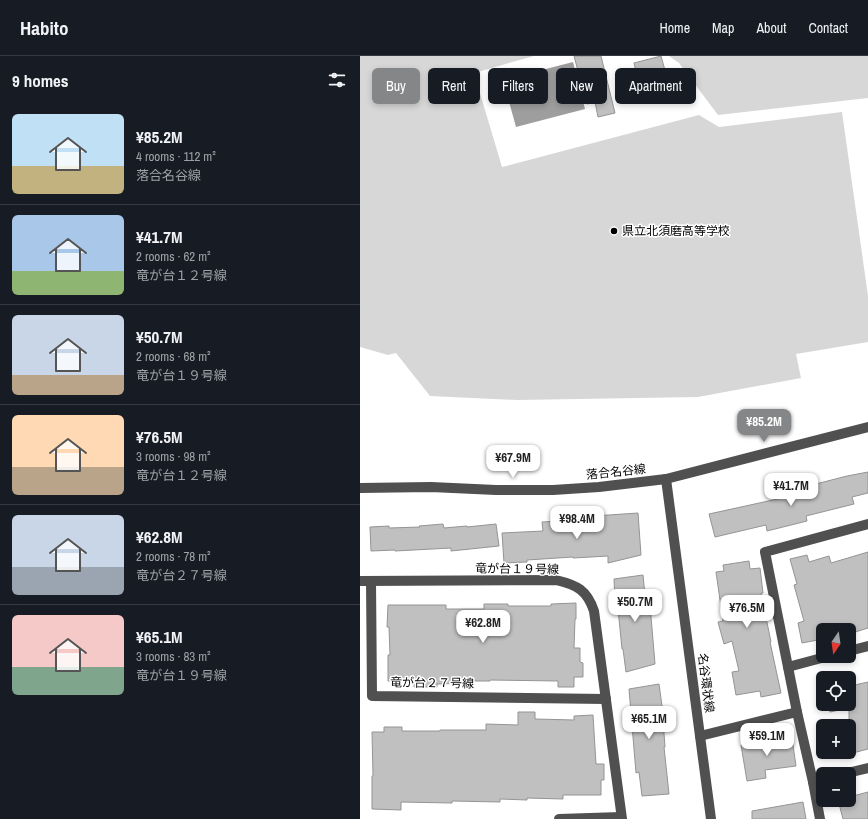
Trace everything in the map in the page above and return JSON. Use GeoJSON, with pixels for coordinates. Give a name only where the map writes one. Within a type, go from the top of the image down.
{"type":"FeatureCollection","features":[{"type":"Feature","properties":{"kind":"street","name":"落合名谷線"},"geometry":{"type":"LineString","coordinates":[[360,488],[431,487],[496,490],[553,490],[599,487],[666,479],[868,427]]}},
{"type":"Feature","properties":{"kind":"street","name":"名谷環状線"},"geometry":{"type":"LineString","coordinates":[[666,479],[711,819]]}},
{"type":"Feature","properties":{"kind":"street"},"geometry":{"type":"LineString","coordinates":[[820,819],[765,552],[868,524]]}},
{"type":"Feature","properties":{"kind":"street","name":"竜が台１９号線"},"geometry":{"type":"LineString","coordinates":[[360,581],[556,580],[570,584],[582,590],[592,604],[594,611],[622,818]]}},
{"type":"Feature","properties":{"kind":"street","name":"竜が台２７号線"},"geometry":{"type":"LineString","coordinates":[[371,581],[372,696],[606,699]]}},
{"type":"Feature","properties":{"kind":"street"},"geometry":{"type":"LineString","coordinates":[[856,649],[868,646]]}},
{"type":"Feature","properties":{"kind":"street"},"geometry":{"type":"LineString","coordinates":[[788,667],[816,659]]}},
{"type":"Feature","properties":{"kind":"street"},"geometry":{"type":"LineString","coordinates":[[700,736],[797,712]]}},
{"type":"Feature","properties":{"kind":"street"},"geometry":{"type":"LineString","coordinates":[[856,771],[868,768]]}},
{"type":"Feature","properties":{"kind":"street"},"geometry":{"type":"LineString","coordinates":[[559,819],[622,818]]}},
{"type":"Feature","properties":{"kind":"shaded area","name":"県立北須磨高等学校"},"geometry":{"type":"Polygon","coordinates":[[[360,56],[534,56],[480,71],[480,68],[428,68],[428,104],[480,104],[480,93],[502,167],[699,115],[719,127],[842,112],[868,296],[868,342],[796,354],[801,378],[698,397],[517,400],[430,396],[396,353],[388,355],[360,347],[360,56]]]}},
{"type":"Feature","properties":{"kind":"shaded area"},"geometry":{"type":"Polygon","coordinates":[[[669,56],[868,56],[868,98],[718,115],[696,86],[696,68],[683,68],[679,63],[669,56]]]}},
{"type":"Feature","properties":{"kind":"shaded area"},"geometry":{"type":"Polygon","coordinates":[[[573,62],[575,68],[556,68],[556,104],[584,104],[585,109],[516,127],[510,104],[548,104],[548,68],[573,62]]]}},
{"type":"Feature","properties":{"kind":"building"},"geometry":{"type":"Polygon","coordinates":[[[574,56],[601,56],[604,68],[577,68],[574,56]]]}},
{"type":"Feature","properties":{"kind":"building"},"geometry":{"type":"Polygon","coordinates":[[[661,56],[664,68],[635,68],[634,63],[661,56]]]}},
{"type":"Feature","properties":{"kind":"building"},"geometry":{"type":"Polygon","coordinates":[[[607,80],[615,113],[598,117],[595,104],[607,104],[607,80]]]}},
{"type":"Feature","properties":{"kind":"building"},"geometry":{"type":"Polygon","coordinates":[[[868,472],[868,493],[852,497],[854,504],[806,516],[807,521],[767,531],[766,525],[715,537],[709,514],[814,491],[812,485],[868,472]]]}},
{"type":"Feature","properties":{"kind":"building"},"geometry":{"type":"Polygon","coordinates":[[[638,513],[641,555],[608,563],[608,556],[527,560],[527,562],[504,563],[502,533],[543,531],[542,522],[594,519],[594,516],[638,513]]]}},
{"type":"Feature","properties":{"kind":"building"},"geometry":{"type":"Polygon","coordinates":[[[443,524],[444,528],[496,524],[499,546],[451,551],[451,548],[371,551],[370,527],[420,527],[419,526],[443,524]]]}},
{"type":"Feature","properties":{"kind":"building"},"geometry":{"type":"Polygon","coordinates":[[[868,552],[868,628],[856,632],[856,623],[816,623],[816,640],[802,643],[798,623],[804,621],[794,585],[797,584],[790,559],[807,555],[809,562],[829,556],[831,563],[868,552]]]}},
{"type":"Feature","properties":{"kind":"building"},"geometry":{"type":"Polygon","coordinates":[[[749,561],[750,569],[760,568],[763,593],[761,593],[781,693],[761,697],[760,691],[736,695],[732,672],[739,671],[732,641],[724,644],[718,622],[723,621],[716,572],[724,571],[723,565],[749,561]]]}},
{"type":"Feature","properties":{"kind":"building"},"geometry":{"type":"Polygon","coordinates":[[[643,575],[646,605],[650,605],[655,664],[626,672],[617,599],[615,600],[614,579],[643,575]]]}},
{"type":"Feature","properties":{"kind":"building"},"geometry":{"type":"Polygon","coordinates":[[[576,603],[574,648],[580,648],[580,662],[583,663],[583,677],[574,677],[574,687],[558,687],[558,681],[490,680],[468,681],[469,683],[437,684],[437,687],[414,687],[414,681],[388,681],[388,655],[390,655],[389,627],[387,627],[388,605],[446,605],[446,609],[484,609],[484,604],[508,604],[508,606],[551,606],[551,604],[576,603]]]}},
{"type":"Feature","properties":{"kind":"building"},"geometry":{"type":"Polygon","coordinates":[[[868,682],[868,749],[856,752],[856,719],[849,719],[849,711],[856,711],[856,685],[868,682]]]}},
{"type":"Feature","properties":{"kind":"building"},"geometry":{"type":"Polygon","coordinates":[[[659,684],[669,794],[642,796],[639,772],[636,773],[629,689],[659,684]]]}},
{"type":"Feature","properties":{"kind":"building"},"geometry":{"type":"Polygon","coordinates":[[[518,712],[535,712],[535,719],[574,720],[574,716],[593,715],[596,764],[604,764],[604,780],[601,780],[601,795],[563,795],[563,799],[500,799],[500,802],[401,802],[401,810],[372,809],[372,732],[384,732],[384,727],[402,727],[402,731],[486,730],[486,724],[518,725],[518,712]]]}},
{"type":"Feature","properties":{"kind":"building"},"geometry":{"type":"Polygon","coordinates":[[[792,738],[796,766],[765,770],[766,778],[747,781],[741,745],[792,738]]]}},
{"type":"Feature","properties":{"kind":"building"},"geometry":{"type":"Polygon","coordinates":[[[868,792],[868,819],[843,819],[840,807],[856,807],[856,795],[868,792]]]}},
{"type":"Feature","properties":{"kind":"building"},"geometry":{"type":"Polygon","coordinates":[[[803,802],[806,819],[752,819],[752,811],[803,802]]]}},
{"type":"Feature","properties":{"kind":"place","name":"県立北須磨高等学校"},"geometry":{"type":"Point","coordinates":[614,231]}}]}
